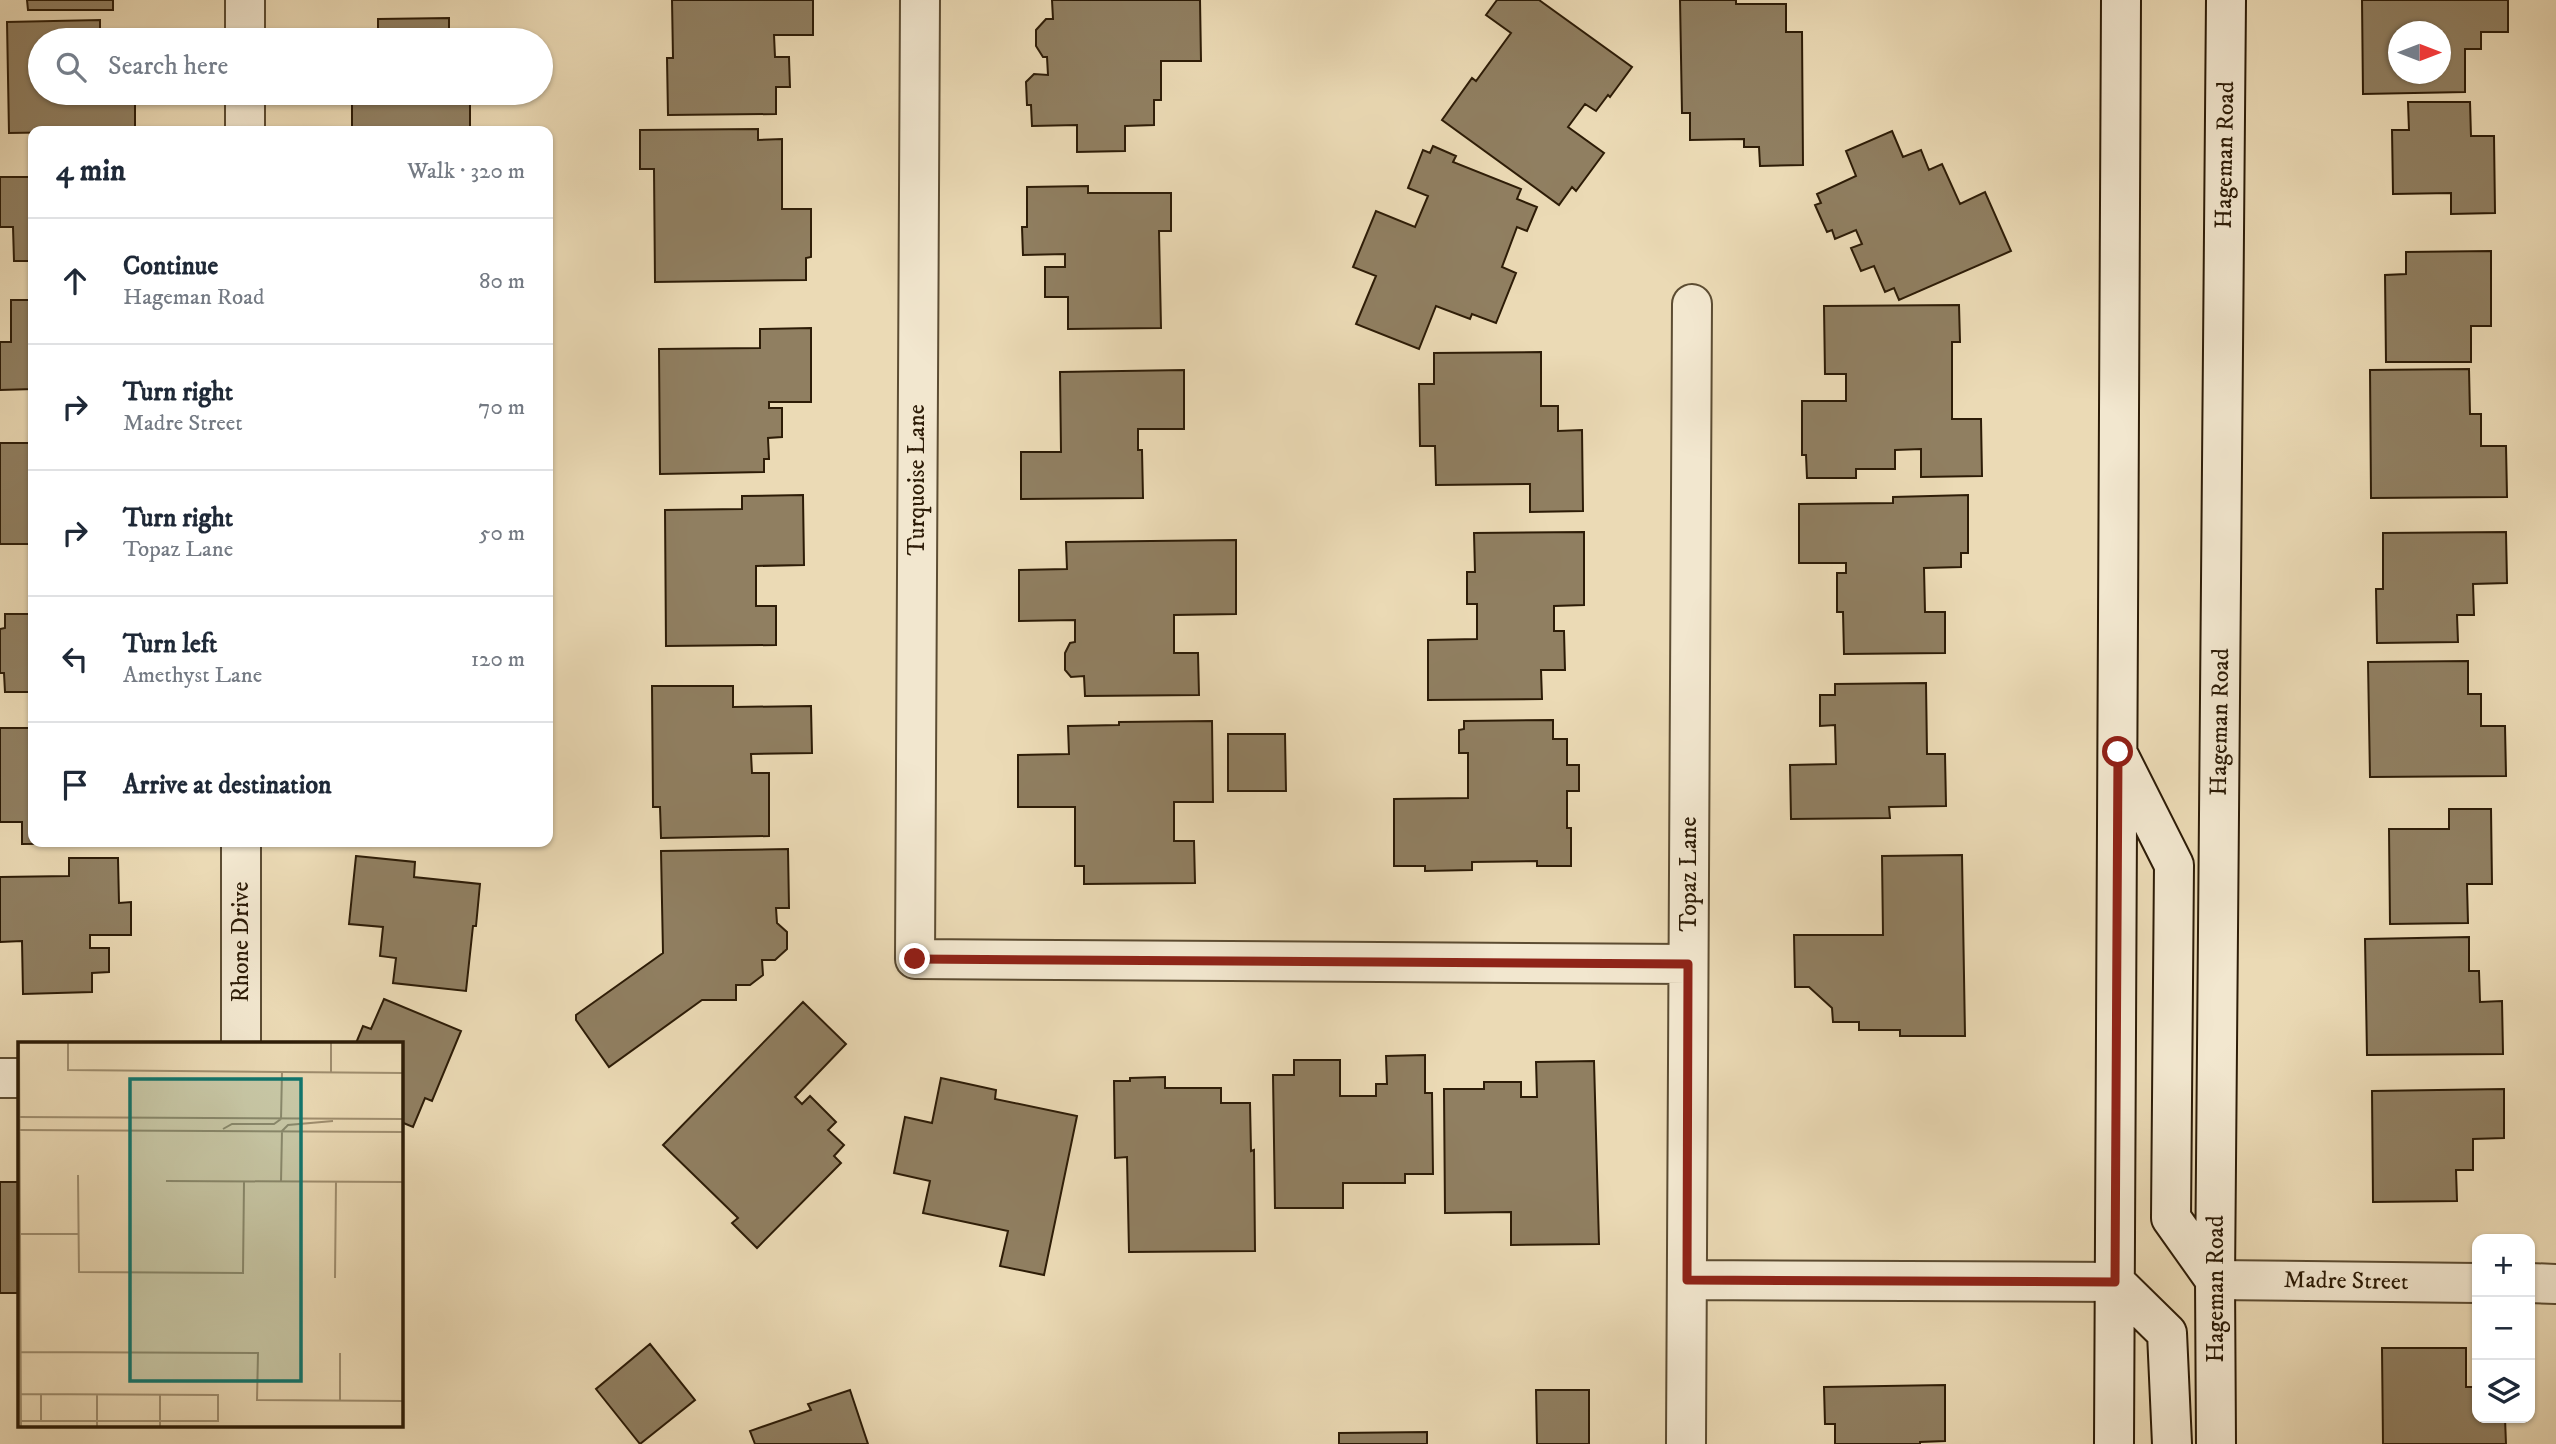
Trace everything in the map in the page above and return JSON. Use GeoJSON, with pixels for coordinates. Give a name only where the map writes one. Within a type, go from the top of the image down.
{"type":"FeatureCollection","features":[{"type":"Feature","properties":{"kind":"street"},"geometry":{"type":"LineString","coordinates":[[245,0],[245,28]]}},
{"type":"Feature","properties":{"kind":"street","name":"Turquoise Lane"},"geometry":{"type":"LineString","coordinates":[[920,0],[915,959],[1688,964]]}},
{"type":"Feature","properties":{"kind":"street"},"geometry":{"type":"LineString","coordinates":[[2114,1444],[2121,0]]}},
{"type":"Feature","properties":{"kind":"street","name":"Hageman Road"},"geometry":{"type":"LineString","coordinates":[[2216,1444],[2215,1280],[2226,0]]}},
{"type":"Feature","properties":{"kind":"street"},"geometry":{"type":"LineString","coordinates":[[244,126],[245,105]]}},
{"type":"Feature","properties":{"kind":"street","name":"Topaz Lane"},"geometry":{"type":"LineString","coordinates":[[1686,1444],[1692,304]]}},
{"type":"Feature","properties":{"kind":"street"},"geometry":{"type":"LineString","coordinates":[[2118,752],[2174,865],[2171,1217],[2215,1280]]}},
{"type":"Feature","properties":{"kind":"street","name":"Rhone Drive"},"geometry":{"type":"LineString","coordinates":[[241,1042],[242,847]]}},
{"type":"Feature","properties":{"kind":"street"},"geometry":{"type":"LineString","coordinates":[[0,1078],[18,1078]]}},
{"type":"Feature","properties":{"kind":"street"},"geometry":{"type":"LineString","coordinates":[[1687,1280],[2115,1282],[2167,1333],[2172,1444]]}},
{"type":"Feature","properties":{"kind":"street","name":"Madre Street"},"geometry":{"type":"LineString","coordinates":[[2215,1280],[2472,1283]]}},
{"type":"Feature","properties":{"kind":"street"},"geometry":{"type":"LineString","coordinates":[[2535,1283],[2556,1284]]}},
{"type":"Feature","properties":{"kind":"building"},"geometry":{"type":"Polygon","coordinates":[[[27,0],[113,0],[113,10],[28,10],[27,0]]]}},
{"type":"Feature","properties":{"kind":"building"},"geometry":{"type":"Polygon","coordinates":[[[672,0],[813,0],[813,35],[774,35],[775,57],[789,57],[790,87],[776,87],[776,114],[668,115],[667,58],[673,58],[672,0]]]}},
{"type":"Feature","properties":{"kind":"building"},"geometry":{"type":"Polygon","coordinates":[[[1052,0],[1200,0],[1201,61],[1161,61],[1161,100],[1154,100],[1154,125],[1125,126],[1125,151],[1077,152],[1077,125],[1032,126],[1031,105],[1027,105],[1026,82],[1034,74],[1048,75],[1047,57],[1043,57],[1036,46],[1036,30],[1046,19],[1053,19],[1052,0]]]}},
{"type":"Feature","properties":{"kind":"building"},"geometry":{"type":"Polygon","coordinates":[[[1497,0],[1539,0],[1632,67],[1596,111],[1585,104],[1568,127],[1604,153],[1576,191],[1572,187],[1559,205],[1442,120],[1472,78],[1476,81],[1511,33],[1486,15],[1497,0]]]}},
{"type":"Feature","properties":{"kind":"building"},"geometry":{"type":"Polygon","coordinates":[[[1680,0],[1736,0],[1736,4],[1786,4],[1786,32],[1802,32],[1803,165],[1760,166],[1759,147],[1744,147],[1744,139],[1690,140],[1690,113],[1682,113],[1680,0]]]}},
{"type":"Feature","properties":{"kind":"building"},"geometry":{"type":"Polygon","coordinates":[[[2362,0],[2508,0],[2508,32],[2481,32],[2481,49],[2465,49],[2465,92],[2363,94],[2362,0]]]}},
{"type":"Feature","properties":{"kind":"building"},"geometry":{"type":"Polygon","coordinates":[[[449,18],[449,28],[378,28],[378,19],[449,18]]]}},
{"type":"Feature","properties":{"kind":"building"},"geometry":{"type":"Polygon","coordinates":[[[100,20],[100,28],[28,28],[28,105],[135,105],[135,126],[28,126],[28,133],[9,133],[7,22],[100,20]]]}},
{"type":"Feature","properties":{"kind":"building"},"geometry":{"type":"Polygon","coordinates":[[[2408,102],[2470,102],[2471,136],[2494,136],[2495,213],[2451,214],[2451,193],[2393,194],[2392,130],[2409,130],[2408,102]]]}},
{"type":"Feature","properties":{"kind":"building"},"geometry":{"type":"Polygon","coordinates":[[[352,105],[470,105],[470,126],[352,126],[352,105]]]}},
{"type":"Feature","properties":{"kind":"building"},"geometry":{"type":"Polygon","coordinates":[[[758,129],[758,140],[782,139],[782,209],[811,209],[811,257],[806,258],[806,280],[655,282],[654,169],[640,169],[640,130],[758,129]]]}},
{"type":"Feature","properties":{"kind":"building"},"geometry":{"type":"Polygon","coordinates":[[[1892,131],[1903,157],[1921,150],[1929,170],[1942,164],[1960,204],[1985,192],[2011,251],[1899,300],[1894,288],[1885,292],[1874,266],[1861,271],[1851,248],[1862,244],[1856,230],[1835,239],[1832,230],[1827,232],[1815,205],[1821,203],[1817,194],[1856,176],[1846,151],[1892,131]]]}},
{"type":"Feature","properties":{"kind":"building"},"geometry":{"type":"Polygon","coordinates":[[[1433,146],[1456,156],[1453,162],[1521,189],[1517,199],[1537,207],[1527,231],[1517,227],[1502,267],[1516,273],[1496,323],[1472,314],[1470,319],[1436,306],[1419,349],[1356,324],[1376,276],[1353,267],[1376,211],[1415,227],[1428,196],[1408,188],[1423,150],[1430,153],[1433,146]]]}},
{"type":"Feature","properties":{"kind":"building"},"geometry":{"type":"Polygon","coordinates":[[[0,177],[28,177],[28,261],[14,261],[13,227],[0,227],[0,177]]]}},
{"type":"Feature","properties":{"kind":"building"},"geometry":{"type":"Polygon","coordinates":[[[1088,186],[1088,193],[1171,193],[1171,231],[1159,231],[1161,328],[1068,329],[1068,297],[1045,297],[1045,267],[1065,267],[1065,254],[1023,255],[1022,227],[1027,227],[1027,187],[1088,186]]]}},
{"type":"Feature","properties":{"kind":"building"},"geometry":{"type":"Polygon","coordinates":[[[2491,251],[2491,326],[2471,326],[2471,362],[2386,362],[2385,275],[2406,274],[2406,252],[2491,251]]]}},
{"type":"Feature","properties":{"kind":"building"},"geometry":{"type":"Polygon","coordinates":[[[11,300],[28,300],[28,389],[0,390],[0,342],[11,342],[11,300]]]}},
{"type":"Feature","properties":{"kind":"building"},"geometry":{"type":"Polygon","coordinates":[[[1959,305],[1960,342],[1952,342],[1952,419],[1981,419],[1982,476],[1921,477],[1921,449],[1895,450],[1895,469],[1856,469],[1856,478],[1807,478],[1806,455],[1802,455],[1802,401],[1846,401],[1846,374],[1825,374],[1824,306],[1959,305]]]}},
{"type":"Feature","properties":{"kind":"building"},"geometry":{"type":"Polygon","coordinates":[[[811,328],[811,402],[769,402],[769,408],[782,408],[782,437],[768,438],[769,459],[764,459],[764,472],[660,474],[659,349],[760,348],[760,329],[811,328]]]}},
{"type":"Feature","properties":{"kind":"building"},"geometry":{"type":"Polygon","coordinates":[[[1541,352],[1541,406],[1558,406],[1558,431],[1582,430],[1583,511],[1530,512],[1530,484],[1436,485],[1435,446],[1420,446],[1419,384],[1434,384],[1434,353],[1541,352]]]}},
{"type":"Feature","properties":{"kind":"building"},"geometry":{"type":"Polygon","coordinates":[[[2469,369],[2470,414],[2481,414],[2481,446],[2506,446],[2507,497],[2371,498],[2370,370],[2469,369]]]}},
{"type":"Feature","properties":{"kind":"building"},"geometry":{"type":"Polygon","coordinates":[[[1184,370],[1184,429],[1138,429],[1138,450],[1142,450],[1143,498],[1021,499],[1021,452],[1061,452],[1060,372],[1184,370]]]}},
{"type":"Feature","properties":{"kind":"building"},"geometry":{"type":"Polygon","coordinates":[[[0,443],[28,443],[28,544],[0,544],[0,443]]]}},
{"type":"Feature","properties":{"kind":"building"},"geometry":{"type":"Polygon","coordinates":[[[803,495],[804,565],[756,566],[756,606],[776,606],[776,645],[666,646],[665,510],[742,509],[742,496],[803,495]]]}},
{"type":"Feature","properties":{"kind":"building"},"geometry":{"type":"Polygon","coordinates":[[[1968,495],[1968,553],[1961,553],[1961,567],[1924,568],[1925,612],[1945,612],[1945,653],[1844,654],[1843,612],[1837,612],[1837,573],[1846,573],[1846,563],[1799,563],[1799,504],[1893,503],[1893,497],[1968,495]]]}},
{"type":"Feature","properties":{"kind":"building"},"geometry":{"type":"Polygon","coordinates":[[[1584,532],[1584,605],[1554,606],[1554,631],[1564,631],[1565,670],[1541,670],[1542,699],[1428,700],[1428,640],[1477,639],[1477,604],[1467,604],[1467,572],[1475,572],[1474,533],[1584,532]]]}},
{"type":"Feature","properties":{"kind":"building"},"geometry":{"type":"Polygon","coordinates":[[[2506,532],[2507,583],[2473,584],[2474,615],[2457,615],[2458,642],[2377,643],[2376,589],[2383,589],[2383,533],[2506,532]]]}},
{"type":"Feature","properties":{"kind":"building"},"geometry":{"type":"Polygon","coordinates":[[[1236,540],[1236,614],[1174,615],[1174,653],[1198,653],[1199,695],[1085,696],[1084,676],[1071,677],[1065,670],[1065,653],[1070,643],[1075,642],[1075,620],[1019,621],[1019,570],[1067,569],[1066,542],[1236,540]]]}},
{"type":"Feature","properties":{"kind":"building"},"geometry":{"type":"Polygon","coordinates":[[[5,614],[28,614],[28,692],[5,692],[4,673],[0,673],[0,629],[5,628],[5,614]]]}},
{"type":"Feature","properties":{"kind":"building"},"geometry":{"type":"Polygon","coordinates":[[[2468,661],[2468,694],[2481,694],[2481,726],[2505,726],[2506,776],[2370,777],[2368,662],[2468,661]]]}},
{"type":"Feature","properties":{"kind":"building"},"geometry":{"type":"Polygon","coordinates":[[[1926,683],[1927,754],[1945,754],[1946,806],[1889,807],[1890,818],[1791,819],[1790,765],[1836,764],[1835,725],[1820,726],[1820,695],[1835,695],[1835,684],[1926,683]]]}},
{"type":"Feature","properties":{"kind":"building"},"geometry":{"type":"Polygon","coordinates":[[[652,686],[733,686],[733,707],[811,706],[812,753],[751,754],[752,773],[769,773],[769,836],[661,838],[660,807],[653,807],[652,686]]]}},
{"type":"Feature","properties":{"kind":"building"},"geometry":{"type":"Polygon","coordinates":[[[1553,720],[1553,739],[1567,739],[1567,765],[1579,765],[1579,791],[1567,791],[1571,866],[1537,866],[1537,861],[1472,862],[1472,870],[1425,871],[1425,866],[1394,866],[1394,799],[1468,798],[1468,753],[1459,753],[1459,730],[1464,729],[1464,721],[1553,720]]]}},
{"type":"Feature","properties":{"kind":"building"},"geometry":{"type":"Polygon","coordinates":[[[1212,721],[1213,802],[1174,802],[1174,841],[1194,841],[1195,883],[1084,884],[1084,866],[1075,866],[1075,807],[1018,807],[1018,755],[1069,754],[1068,726],[1119,725],[1119,722],[1212,721]]]}},
{"type":"Feature","properties":{"kind":"building"},"geometry":{"type":"Polygon","coordinates":[[[0,728],[28,728],[28,844],[22,844],[22,822],[0,822],[0,728]]]}},
{"type":"Feature","properties":{"kind":"building"},"geometry":{"type":"Polygon","coordinates":[[[1228,734],[1285,734],[1286,791],[1228,791],[1228,734]]]}},
{"type":"Feature","properties":{"kind":"building"},"geometry":{"type":"Polygon","coordinates":[[[2449,809],[2491,809],[2492,884],[2467,884],[2468,923],[2390,924],[2389,829],[2449,829],[2449,809]]]}},
{"type":"Feature","properties":{"kind":"building"},"geometry":{"type":"Polygon","coordinates":[[[788,849],[789,908],[776,908],[777,923],[787,932],[787,949],[775,960],[762,960],[763,975],[750,985],[736,985],[736,1000],[702,1000],[609,1067],[576,1020],[576,1015],[663,953],[661,851],[788,849]]]}},
{"type":"Feature","properties":{"kind":"building"},"geometry":{"type":"Polygon","coordinates":[[[1962,855],[1965,1036],[1900,1036],[1900,1030],[1859,1030],[1859,1022],[1833,1022],[1832,1008],[1809,987],[1795,987],[1794,935],[1883,935],[1882,856],[1962,855]]]}},
{"type":"Feature","properties":{"kind":"building"},"geometry":{"type":"Polygon","coordinates":[[[356,856],[415,862],[414,877],[480,884],[466,991],[393,983],[396,958],[380,956],[383,927],[349,924],[356,856]]]}},
{"type":"Feature","properties":{"kind":"building"},"geometry":{"type":"Polygon","coordinates":[[[69,858],[118,858],[119,903],[131,902],[131,935],[90,935],[90,948],[109,948],[109,972],[92,973],[92,992],[23,994],[22,941],[0,942],[0,877],[69,876],[69,858]]]}},
{"type":"Feature","properties":{"kind":"building"},"geometry":{"type":"Polygon","coordinates":[[[2469,937],[2469,971],[2479,971],[2480,1002],[2502,1001],[2503,1054],[2367,1055],[2365,939],[2469,937]]]}},
{"type":"Feature","properties":{"kind":"building"},"geometry":{"type":"Polygon","coordinates":[[[384,999],[461,1031],[432,1101],[425,1098],[413,1127],[402,1122],[402,1042],[356,1042],[363,1026],[371,1029],[384,999]]]}},
{"type":"Feature","properties":{"kind":"building"},"geometry":{"type":"Polygon","coordinates":[[[803,1002],[846,1044],[795,1097],[802,1104],[810,1096],[836,1122],[828,1130],[844,1145],[834,1156],[841,1163],[757,1248],[732,1223],[738,1218],[663,1145],[803,1002]]]}},
{"type":"Feature","properties":{"kind":"building"},"geometry":{"type":"Polygon","coordinates":[[[1425,1055],[1425,1093],[1432,1093],[1433,1174],[1405,1174],[1405,1183],[1343,1183],[1343,1208],[1275,1208],[1273,1075],[1294,1075],[1294,1060],[1340,1060],[1340,1096],[1376,1096],[1376,1084],[1387,1084],[1386,1056],[1425,1055]]]}},
{"type":"Feature","properties":{"kind":"building"},"geometry":{"type":"Polygon","coordinates":[[[1594,1061],[1599,1244],[1511,1245],[1511,1212],[1445,1213],[1444,1089],[1484,1089],[1484,1082],[1521,1082],[1521,1097],[1537,1097],[1536,1062],[1594,1061]]]}},
{"type":"Feature","properties":{"kind":"building"},"geometry":{"type":"Polygon","coordinates":[[[1165,1077],[1165,1088],[1221,1088],[1221,1103],[1250,1103],[1251,1151],[1254,1150],[1255,1251],[1129,1252],[1127,1157],[1115,1158],[1114,1081],[1165,1077]]]}},
{"type":"Feature","properties":{"kind":"building"},"geometry":{"type":"Polygon","coordinates":[[[941,1078],[996,1090],[995,1099],[1077,1116],[1044,1275],[1000,1266],[1008,1231],[923,1213],[930,1181],[894,1173],[905,1117],[932,1123],[941,1078]]]}},
{"type":"Feature","properties":{"kind":"building"},"geometry":{"type":"Polygon","coordinates":[[[2504,1089],[2504,1138],[2473,1139],[2473,1170],[2456,1170],[2457,1201],[2373,1202],[2372,1091],[2504,1089]]]}},
{"type":"Feature","properties":{"kind":"building"},"geometry":{"type":"Polygon","coordinates":[[[0,1182],[18,1182],[18,1293],[0,1293],[0,1182]]]}},
{"type":"Feature","properties":{"kind":"building"},"geometry":{"type":"Polygon","coordinates":[[[650,1344],[695,1400],[640,1444],[596,1389],[650,1344]]]}},
{"type":"Feature","properties":{"kind":"building"},"geometry":{"type":"Polygon","coordinates":[[[2382,1348],[2466,1348],[2466,1387],[2472,1387],[2472,1423],[2505,1423],[2506,1444],[2383,1444],[2382,1348]]]}},
{"type":"Feature","properties":{"kind":"building"},"geometry":{"type":"Polygon","coordinates":[[[1945,1385],[1945,1441],[1920,1444],[1835,1444],[1835,1424],[1825,1424],[1824,1387],[1945,1385]]]}},
{"type":"Feature","properties":{"kind":"building"},"geometry":{"type":"Polygon","coordinates":[[[850,1390],[868,1444],[755,1444],[750,1431],[811,1410],[808,1404],[850,1390]]]}},
{"type":"Feature","properties":{"kind":"building"},"geometry":{"type":"Polygon","coordinates":[[[1536,1390],[1589,1390],[1589,1444],[1537,1444],[1536,1390]]]}},
{"type":"Feature","properties":{"kind":"building"},"geometry":{"type":"Polygon","coordinates":[[[1427,1432],[1427,1444],[1339,1444],[1339,1433],[1427,1432]]]}},
{"type":"Feature","properties":{"kind":"route"},"geometry":{"type":"LineString","coordinates":[[915,959],[1688,964],[1687,1280],[2115,1282],[2118,752]]}}]}
